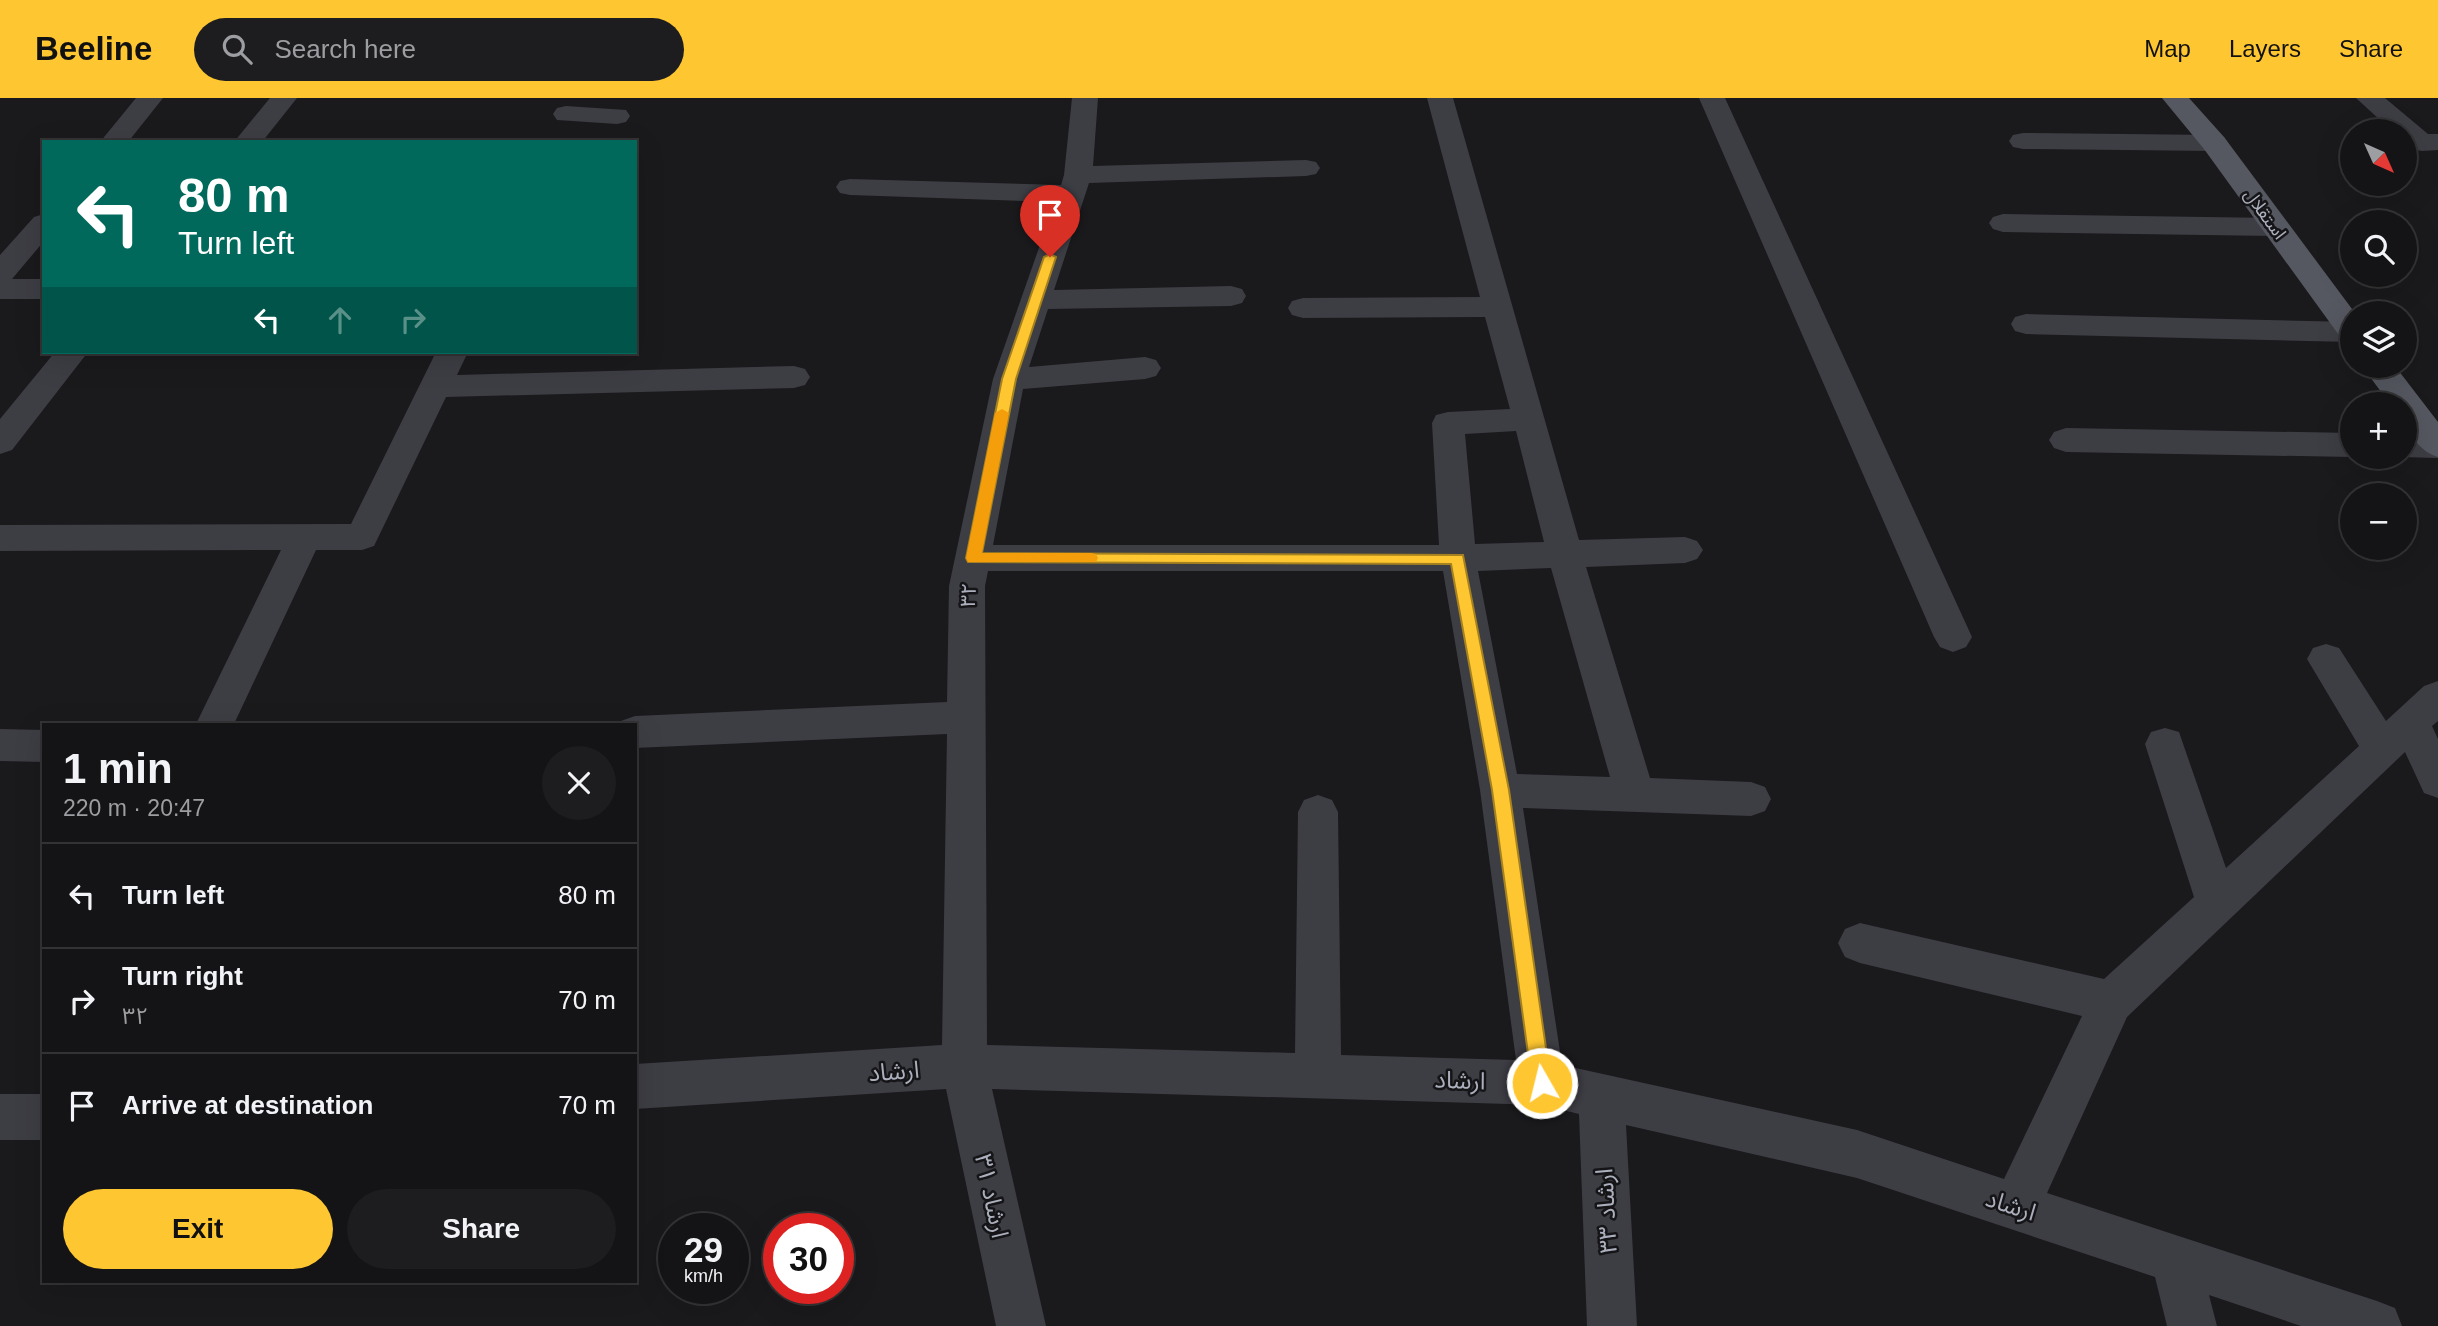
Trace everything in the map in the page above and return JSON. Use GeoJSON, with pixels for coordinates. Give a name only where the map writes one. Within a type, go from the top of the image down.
{"type":"FeatureCollection","features":[{"type":"Feature","properties":{"kind":"main road","name":"استقلال"},"geometry":{"type":"LineString","coordinates":[[2175,98],[2214,143],[2340,316]]}},
{"type":"Feature","properties":{"kind":"main road"},"geometry":{"type":"LineString","coordinates":[[2387,378],[2438,445]]}},
{"type":"Feature","properties":{"kind":"street"},"geometry":{"type":"LineString","coordinates":[[115,140],[150,98]]}},
{"type":"Feature","properties":{"kind":"street"},"geometry":{"type":"LineString","coordinates":[[249,140],[284,98]]}},
{"type":"Feature","properties":{"kind":"street","name":"۳۲"},"geometry":{"type":"LineString","coordinates":[[964,1066],[967,586],[1009,379],[1075,184],[1085,98]]}},
{"type":"Feature","properties":{"kind":"street"},"geometry":{"type":"LineString","coordinates":[[1440,98],[1564,552],[1635,794]]}},
{"type":"Feature","properties":{"kind":"street"},"geometry":{"type":"LineString","coordinates":[[1712,98],[1954,637]]}},
{"type":"Feature","properties":{"kind":"street"},"geometry":{"type":"LineString","coordinates":[[2370,98],[2422,143],[2438,142]]}},
{"type":"Feature","properties":{"kind":"street"},"geometry":{"type":"LineString","coordinates":[[566,115],[617,116]]}},
{"type":"Feature","properties":{"kind":"street"},"geometry":{"type":"LineString","coordinates":[[2023,141],[2214,143]]}},
{"type":"Feature","properties":{"kind":"street"},"geometry":{"type":"LineString","coordinates":[[850,187],[1075,184],[1306,168]]}},
{"type":"Feature","properties":{"kind":"street"},"geometry":{"type":"LineString","coordinates":[[2003,223],[2274,227]]}},
{"type":"Feature","properties":{"kind":"street"},"geometry":{"type":"LineString","coordinates":[[0,274],[42,225]]}},
{"type":"Feature","properties":{"kind":"street"},"geometry":{"type":"LineString","coordinates":[[0,289],[42,289]]}},
{"type":"Feature","properties":{"kind":"street"},"geometry":{"type":"LineString","coordinates":[[1035,300],[1231,296]]}},
{"type":"Feature","properties":{"kind":"street"},"geometry":{"type":"LineString","coordinates":[[1303,308],[1497,307]]}},
{"type":"Feature","properties":{"kind":"street"},"geometry":{"type":"LineString","coordinates":[[2026,324],[2340,332]]}},
{"type":"Feature","properties":{"kind":"street"},"geometry":{"type":"LineString","coordinates":[[0,442],[70,354]]}},
{"type":"Feature","properties":{"kind":"street"},"geometry":{"type":"LineString","coordinates":[[0,538],[362,537],[451,354]]}},
{"type":"Feature","properties":{"kind":"street"},"geometry":{"type":"LineString","coordinates":[[1009,379],[1145,368]]}},
{"type":"Feature","properties":{"kind":"street"},"geometry":{"type":"LineString","coordinates":[[435,386],[794,377]]}},
{"type":"Feature","properties":{"kind":"street"},"geometry":{"type":"LineString","coordinates":[[1529,419],[1448,423],[1458,558],[1500,790],[1542,1083]]}},
{"type":"Feature","properties":{"kind":"street"},"geometry":{"type":"LineString","coordinates":[[2066,440],[2340,445]]}},
{"type":"Feature","properties":{"kind":"street"},"geometry":{"type":"LineString","coordinates":[[2417,446],[2438,445]]}},
{"type":"Feature","properties":{"kind":"street"},"geometry":{"type":"LineString","coordinates":[[215,723],[305,537]]}},
{"type":"Feature","properties":{"kind":"street"},"geometry":{"type":"LineString","coordinates":[[973,558],[1458,558],[1564,552],[1685,550]]}},
{"type":"Feature","properties":{"kind":"street"},"geometry":{"type":"LineString","coordinates":[[2326,659],[2410,723],[2438,781]]}},
{"type":"Feature","properties":{"kind":"street"},"geometry":{"type":"LineString","coordinates":[[637,732],[965,717]]}},
{"type":"Feature","properties":{"kind":"street"},"geometry":{"type":"LineString","coordinates":[[2016,1207],[2111,1002],[2410,723]]}},
{"type":"Feature","properties":{"kind":"street"},"geometry":{"type":"LineString","coordinates":[[2165,744],[2217,903]]}},
{"type":"Feature","properties":{"kind":"street"},"geometry":{"type":"LineString","coordinates":[[0,745],[42,746]]}},
{"type":"Feature","properties":{"kind":"street"},"geometry":{"type":"LineString","coordinates":[[1500,790],[1751,799]]}},
{"type":"Feature","properties":{"kind":"street"},"geometry":{"type":"LineString","coordinates":[[1318,812],[1318,1076]]}},
{"type":"Feature","properties":{"kind":"street"},"geometry":{"type":"LineString","coordinates":[[1860,943],[2111,1002]]}},
{"type":"Feature","properties":{"kind":"street","name":"ارشاد"},"geometry":{"type":"LineString","coordinates":[[637,1087],[964,1066],[1542,1083],[1857,1154],[2376,1326]]}},
{"type":"Feature","properties":{"kind":"street","name":"ارشاد ۳۱"},"geometry":{"type":"LineString","coordinates":[[964,1066],[1021,1326]]}},
{"type":"Feature","properties":{"kind":"street","name":"ارشاد ۳۳"},"geometry":{"type":"LineString","coordinates":[[1601,1096],[1612,1326]]}},
{"type":"Feature","properties":{"kind":"street"},"geometry":{"type":"LineString","coordinates":[[0,1117],[42,1117]]}},
{"type":"Feature","properties":{"kind":"street"},"geometry":{"type":"LineString","coordinates":[[2175,1260],[2192,1326]]}},
{"type":"Feature","properties":{"kind":"slow traffic"},"geometry":{"type":"LineString","coordinates":[[1002,413],[973,558],[1091,558]]}},
{"type":"Feature","properties":{"kind":"route"},"geometry":{"type":"LineString","coordinates":[[1050,257],[1009,379],[973,558],[1458,558],[1500,790],[1542,1083]]}}]}
